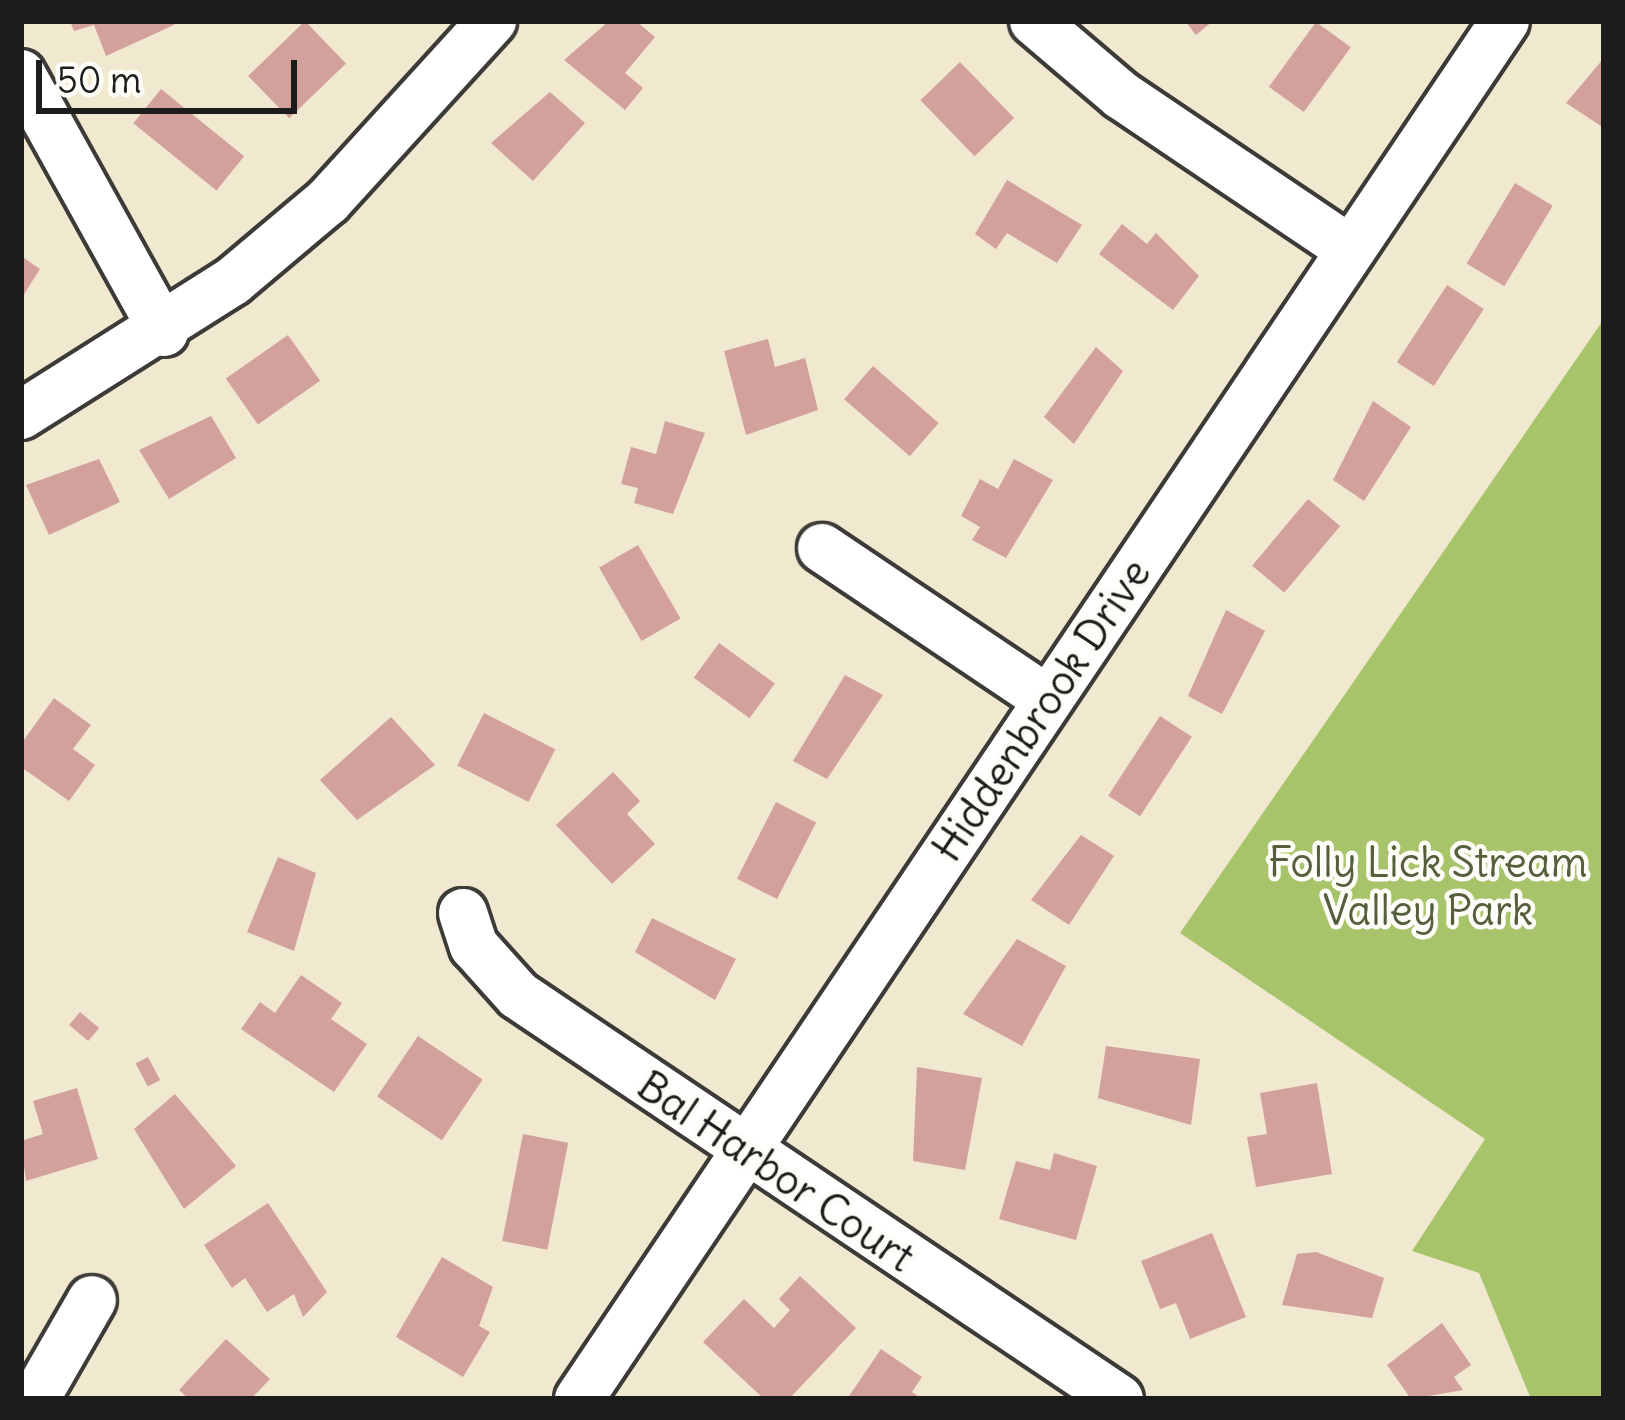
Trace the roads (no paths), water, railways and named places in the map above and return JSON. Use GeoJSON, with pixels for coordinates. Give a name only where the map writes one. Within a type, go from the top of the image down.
{"type":"FeatureCollection","features":[{"type":"Feature","properties":{"kind":"street"},"geometry":{"type":"LineString","coordinates":[[21,415],[164,332],[328,201],[491,21]]}},
{"type":"Feature","properties":{"kind":"street"},"geometry":{"type":"LineString","coordinates":[[1034,21],[1120,95],[1351,250]]}},
{"type":"Feature","properties":{"kind":"street","name":"Hiddenbrook Drive"},"geometry":{"type":"LineString","coordinates":[[579,1399],[1505,21]]}},
{"type":"Feature","properties":{"kind":"street"},"geometry":{"type":"LineString","coordinates":[[21,74],[164,332]]}},
{"type":"Feature","properties":{"kind":"street"},"geometry":{"type":"LineString","coordinates":[[822,548],[1048,700]]}},
{"type":"Feature","properties":{"kind":"street","name":"Bal Harbor Court"},"geometry":{"type":"LineString","coordinates":[[463,913],[474,946],[518,994],[1119,1399]]}},
{"type":"Feature","properties":{"kind":"street"},"geometry":{"type":"LineString","coordinates":[[35,1399],[92,1300]]}},
{"type":"Feature","properties":{"kind":"park label","name":"Folly Lick Stream Valley Park"},"geometry":{"type":"Point","coordinates":[1428,886]}}]}
